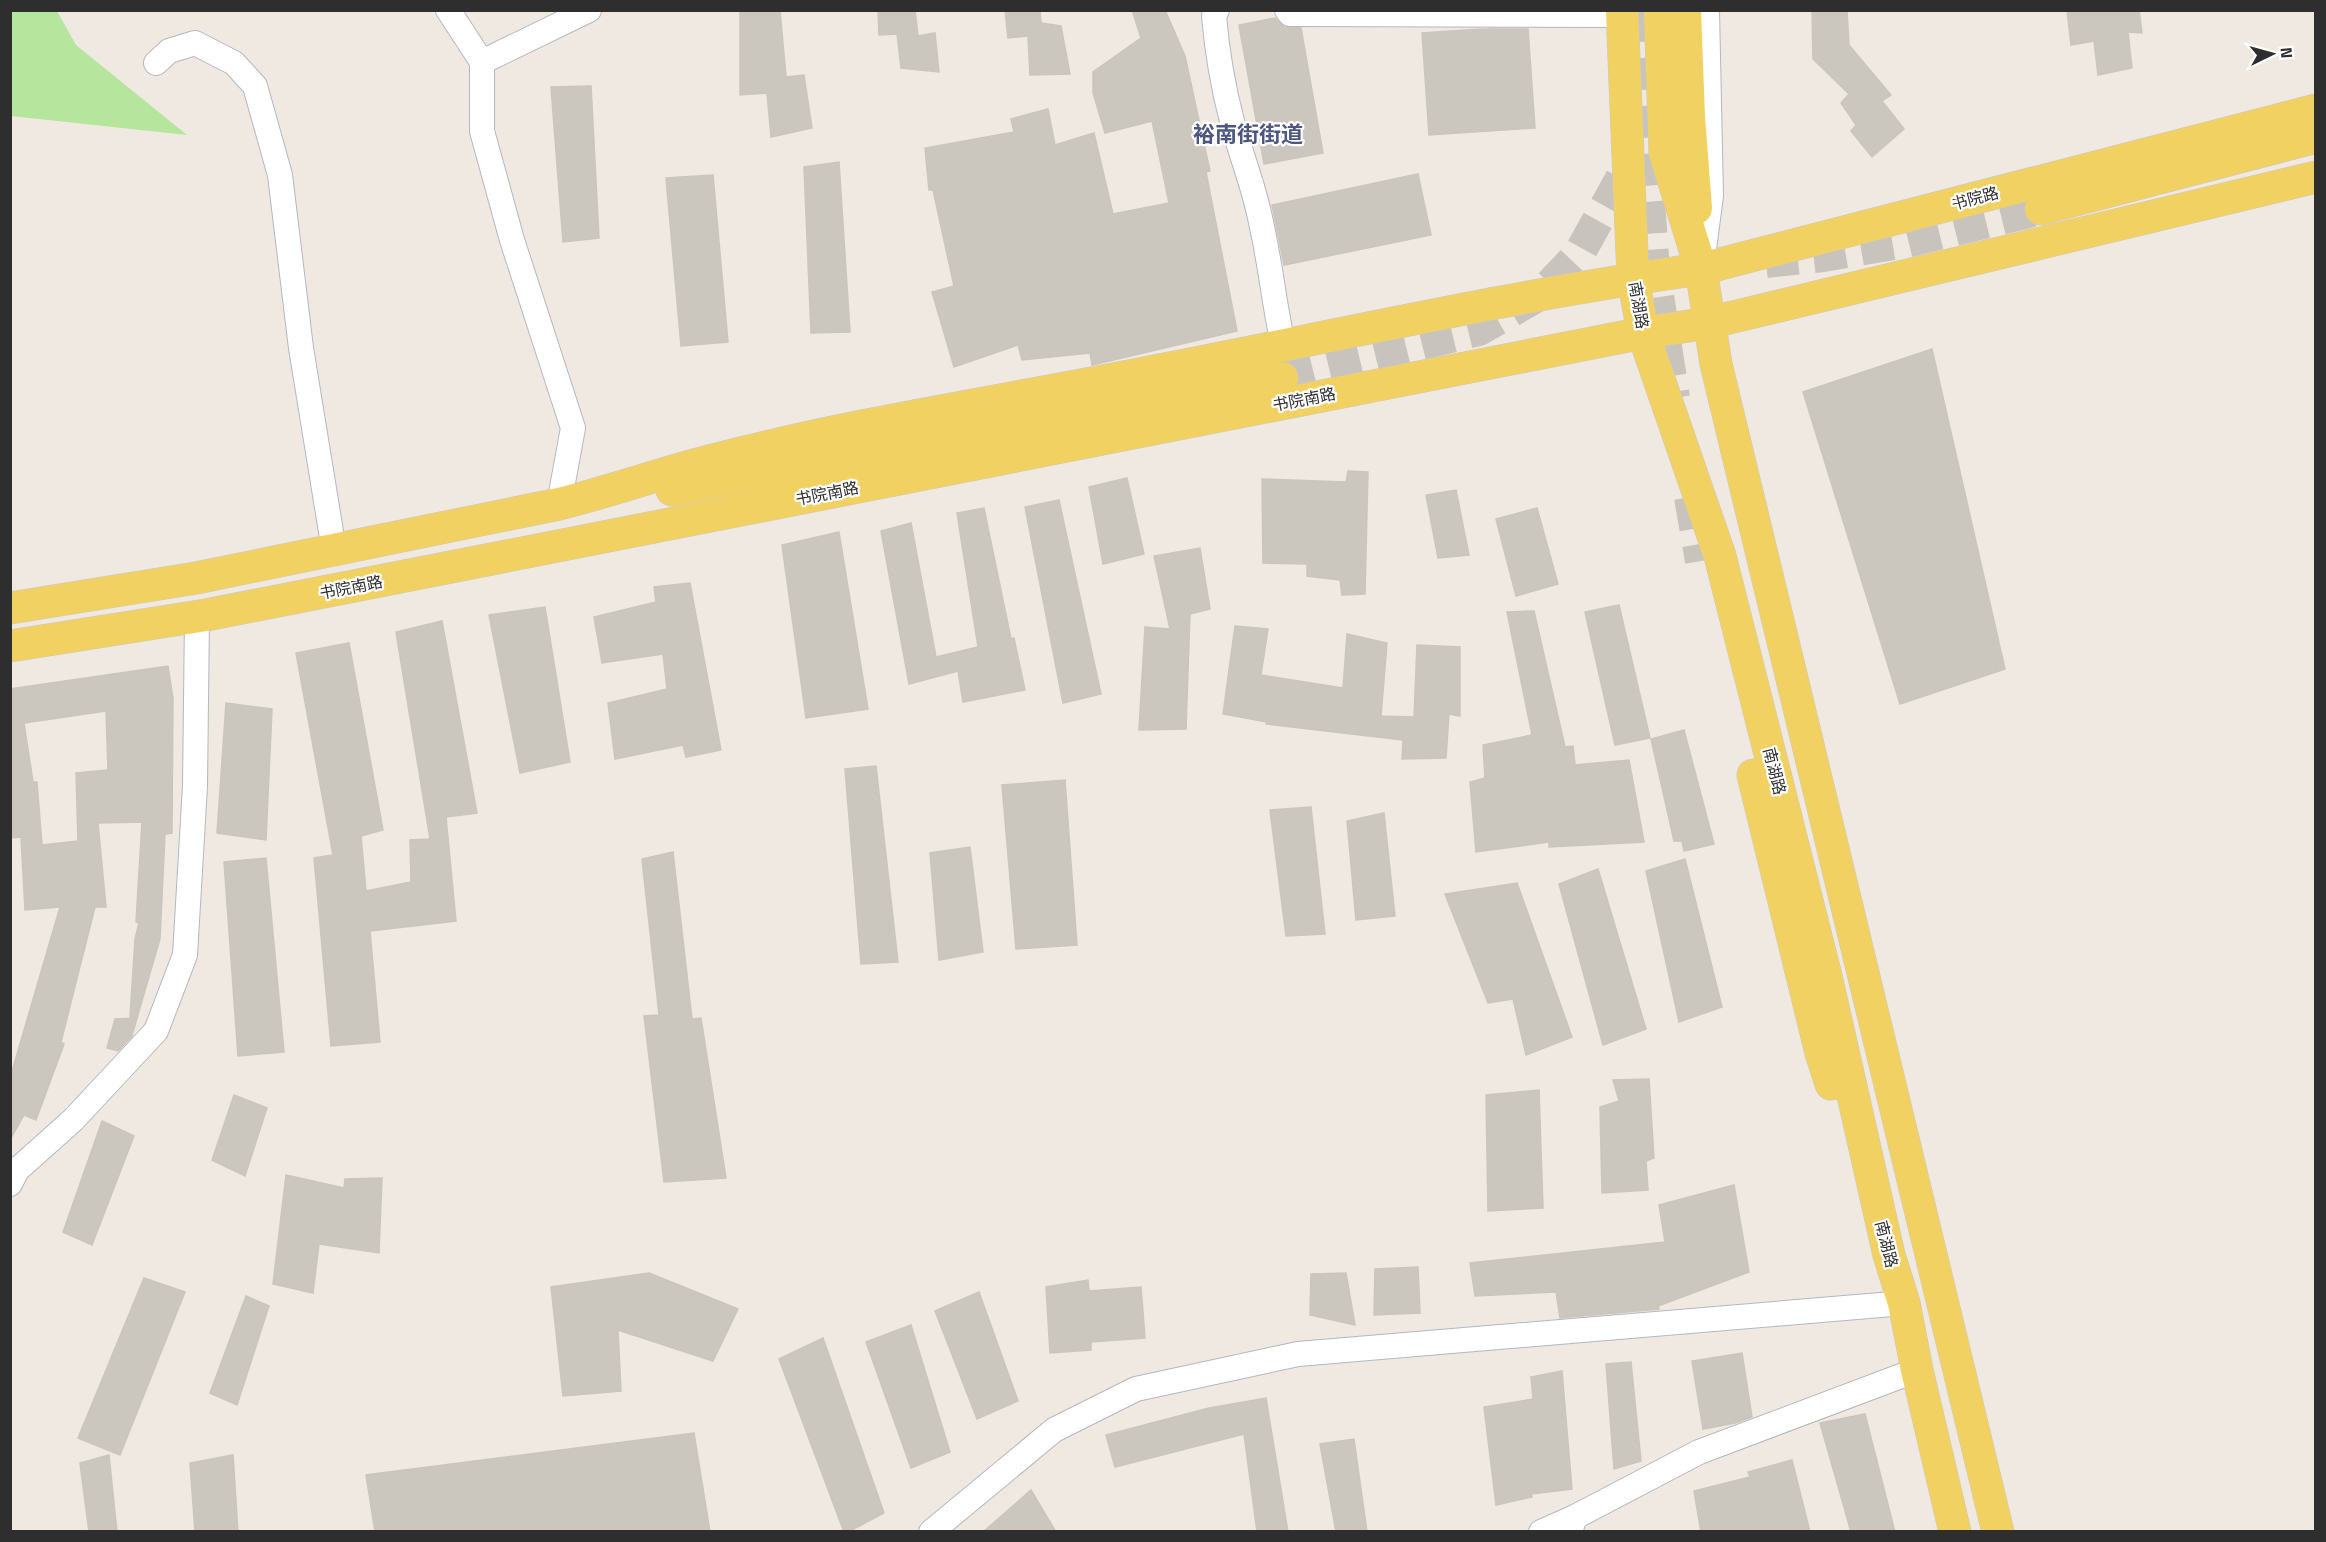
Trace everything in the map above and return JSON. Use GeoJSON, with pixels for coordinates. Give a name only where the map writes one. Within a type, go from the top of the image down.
{"type":"FeatureCollection","features":[{"type":"Feature","properties":{"kind":"main road"},"geometry":{"type":"LineString","coordinates":[[1660,10],[1665,153],[1701,269]]}},
{"type":"Feature","properties":{"kind":"main road"},"geometry":{"type":"LineString","coordinates":[[1685,10],[1689,117],[1701,269],[1708,323],[1998,1532]]}},
{"type":"Feature","properties":{"kind":"main road","name":"南湖路"},"geometry":{"type":"LineString","coordinates":[[1622,13],[1633,278],[1643,333],[1720,556],[1826,976],[1889,1255],[1904,1303],[1917,1370],[1955,1532]]}},
{"type":"Feature","properties":{"kind":"main road","name":"书院路"},"geometry":{"type":"LineString","coordinates":[[1633,278],[1701,269],[2316,110]]}},
{"type":"Feature","properties":{"kind":"main road"},"geometry":{"type":"LineString","coordinates":[[2041,208],[2316,137]]}},
{"type":"Feature","properties":{"kind":"main road"},"geometry":{"type":"LineString","coordinates":[[1708,323],[2316,177]]}},
{"type":"Feature","properties":{"kind":"main road"},"geometry":{"type":"LineString","coordinates":[[10,608],[196,578],[559,504],[716,459],[845,430],[1395,322],[1633,278]]}},
{"type":"Feature","properties":{"kind":"main road","name":"书院南路"},"geometry":{"type":"LineString","coordinates":[[10,646],[197,617],[1643,333],[1708,323]]}},
{"type":"Feature","properties":{"kind":"main road"},"geometry":{"type":"LineString","coordinates":[[596,495],[667,491],[1282,378]]}},
{"type":"Feature","properties":{"kind":"main road"},"geometry":{"type":"LineString","coordinates":[[1701,561],[1821,1053],[1864,1191],[1889,1255]]}},
{"type":"Feature","properties":{"kind":"street"},"geometry":{"type":"LineString","coordinates":[[448,10],[482,62],[482,131],[512,240],[573,428],[559,504]]}},
{"type":"Feature","properties":{"kind":"street"},"geometry":{"type":"LineString","coordinates":[[482,62],[589,10]]}},
{"type":"Feature","properties":{"kind":"street"},"geometry":{"type":"LineString","coordinates":[[1217,10],[1214,16],[1219,59],[1232,123],[1251,177],[1268,246],[1273,296],[1283,345]]}},
{"type":"Feature","properties":{"kind":"street"},"geometry":{"type":"LineString","coordinates":[[1287,10],[1290,14],[1622,13]]}},
{"type":"Feature","properties":{"kind":"street"},"geometry":{"type":"LineString","coordinates":[[1701,269],[1711,196],[1707,10]]}},
{"type":"Feature","properties":{"kind":"street"},"geometry":{"type":"LineString","coordinates":[[156,63],[169,51],[195,43],[234,63],[255,86],[280,175],[301,348],[334,550]]}},
{"type":"Feature","properties":{"kind":"street"},"geometry":{"type":"LineString","coordinates":[[13,1174],[73,1120],[156,1031],[184,955],[195,786],[197,617]]}},
{"type":"Feature","properties":{"kind":"street"},"geometry":{"type":"LineString","coordinates":[[931,1532],[1054,1430],[1136,1389],[1298,1354],[1904,1303]]}},
{"type":"Feature","properties":{"kind":"street"},"geometry":{"type":"LineString","coordinates":[[1541,1532],[1572,1524],[1699,1452],[1917,1370]]}},
{"type":"Feature","properties":{"kind":"green space"},"geometry":{"type":"Polygon","coordinates":[[[11,10],[57,11],[76,45],[187,135],[11,116],[11,10]]]}},
{"type":"Feature","properties":{"kind":"building"},"geometry":{"type":"Polygon","coordinates":[[[740,10],[780,10],[786,77],[804,75],[812,128],[771,137],[767,93],[740,95],[740,10]]]}},
{"type":"Feature","properties":{"kind":"building"},"geometry":{"type":"Polygon","coordinates":[[[878,10],[915,10],[918,36],[935,33],[939,72],[901,68],[897,34],[879,35],[878,10]]]}},
{"type":"Feature","properties":{"kind":"building"},"geometry":{"type":"Polygon","coordinates":[[[1005,10],[1040,10],[1041,23],[1061,26],[1070,74],[1030,75],[1028,36],[1008,38],[1005,10]]]}},
{"type":"Feature","properties":{"kind":"building"},"geometry":{"type":"Polygon","coordinates":[[[1132,10],[1165,10],[1185,56],[1210,171],[1206,172],[1237,331],[1092,365],[1090,353],[1022,360],[1018,345],[954,367],[932,292],[954,286],[933,190],[929,190],[925,148],[1014,132],[1011,119],[1048,109],[1055,145],[1094,133],[1113,214],[1169,203],[1152,121],[1105,133],[1093,93],[1093,72],[1141,38],[1132,10]]]}},
{"type":"Feature","properties":{"kind":"building"},"geometry":{"type":"Polygon","coordinates":[[[1812,10],[1847,10],[1849,45],[1891,95],[1882,101],[1904,129],[1872,157],[1851,131],[1856,125],[1841,103],[1849,94],[1813,59],[1812,10]]]}},
{"type":"Feature","properties":{"kind":"building"},"geometry":{"type":"Polygon","coordinates":[[[2067,10],[2139,10],[2142,33],[2128,32],[2132,68],[2098,75],[2094,41],[2071,45],[2067,10]]]}},
{"type":"Feature","properties":{"kind":"building"},"geometry":{"type":"Polygon","coordinates":[[[1275,18],[1284,27],[1301,28],[1323,153],[1264,164],[1239,25],[1275,18]]]}},
{"type":"Feature","properties":{"kind":"building"},"geometry":{"type":"Polygon","coordinates":[[[1528,29],[1535,128],[1429,135],[1422,33],[1528,29]]]}},
{"type":"Feature","properties":{"kind":"building"},"geometry":{"type":"Polygon","coordinates":[[[591,86],[599,238],[563,242],[551,87],[591,86]]]}},
{"type":"Feature","properties":{"kind":"building"},"geometry":{"type":"Polygon","coordinates":[[[839,162],[850,332],[811,333],[804,167],[839,162]]]}},
{"type":"Feature","properties":{"kind":"building"},"geometry":{"type":"Polygon","coordinates":[[[1418,174],[1431,235],[1284,265],[1272,205],[1418,174]]]}},
{"type":"Feature","properties":{"kind":"building"},"geometry":{"type":"Polygon","coordinates":[[[713,175],[728,342],[681,346],[666,178],[713,175]]]}},
{"type":"Feature","properties":{"kind":"building"},"geometry":{"type":"Polygon","coordinates":[[[1932,349],[2005,669],[1900,704],[1803,392],[1932,349]]]}},
{"type":"Feature","properties":{"kind":"building"},"geometry":{"type":"Polygon","coordinates":[[[1348,471],[1368,472],[1365,594],[1342,595],[1340,580],[1307,576],[1307,564],[1263,563],[1262,479],[1346,482],[1348,471]]]}},
{"type":"Feature","properties":{"kind":"building"},"geometry":{"type":"Polygon","coordinates":[[[1127,478],[1144,554],[1103,564],[1089,487],[1127,478]]]}},
{"type":"Feature","properties":{"kind":"building"},"geometry":{"type":"Polygon","coordinates":[[[1456,490],[1469,555],[1438,558],[1426,495],[1456,490]]]}},
{"type":"Feature","properties":{"kind":"building"},"geometry":{"type":"Polygon","coordinates":[[[1059,500],[1101,694],[1063,703],[1025,507],[1059,500]]]}},
{"type":"Feature","properties":{"kind":"building"},"geometry":{"type":"Polygon","coordinates":[[[984,508],[1011,639],[1014,638],[1025,690],[963,702],[958,671],[909,684],[881,531],[911,523],[936,657],[978,647],[957,513],[984,508]]]}},
{"type":"Feature","properties":{"kind":"building"},"geometry":{"type":"Polygon","coordinates":[[[1537,508],[1558,584],[1516,596],[1496,519],[1537,508]]]}},
{"type":"Feature","properties":{"kind":"building"},"geometry":{"type":"Polygon","coordinates":[[[839,532],[868,709],[806,718],[782,545],[839,532]]]}},
{"type":"Feature","properties":{"kind":"building"},"geometry":{"type":"Polygon","coordinates":[[[1200,548],[1210,609],[1190,614],[1186,729],[1139,730],[1145,627],[1170,629],[1154,556],[1200,548]]]}},
{"type":"Feature","properties":{"kind":"building"},"geometry":{"type":"Polygon","coordinates":[[[690,583],[721,750],[686,757],[683,745],[615,759],[608,703],[667,689],[663,654],[602,663],[594,617],[656,602],[654,587],[690,583]]]}},
{"type":"Feature","properties":{"kind":"building"},"geometry":{"type":"Polygon","coordinates":[[[1619,605],[1650,738],[1615,745],[1585,612],[1619,605]]]}},
{"type":"Feature","properties":{"kind":"building"},"geometry":{"type":"Polygon","coordinates":[[[545,607],[570,762],[520,773],[489,615],[545,607]]]}},
{"type":"Feature","properties":{"kind":"building"},"geometry":{"type":"Polygon","coordinates":[[[1534,611],[1565,747],[1573,746],[1575,765],[1629,760],[1644,842],[1549,847],[1549,842],[1476,852],[1470,782],[1485,778],[1483,745],[1532,735],[1507,612],[1534,611]]]}},
{"type":"Feature","properties":{"kind":"building"},"geometry":{"type":"Polygon","coordinates":[[[442,621],[477,813],[446,817],[456,921],[370,931],[380,1042],[331,1046],[314,858],[333,855],[296,653],[349,643],[383,830],[361,836],[366,891],[411,882],[410,840],[430,839],[396,632],[442,621]]]}},
{"type":"Feature","properties":{"kind":"building"},"geometry":{"type":"Polygon","coordinates":[[[1235,626],[1268,629],[1261,675],[1343,688],[1347,634],[1387,643],[1381,716],[1414,717],[1417,645],[1460,647],[1460,716],[1449,714],[1446,758],[1402,759],[1403,740],[1266,724],[1267,722],[1223,714],[1235,626]]]}},
{"type":"Feature","properties":{"kind":"building"},"geometry":{"type":"Polygon","coordinates":[[[168,666],[173,698],[172,833],[165,834],[160,939],[137,1018],[130,1017],[135,939],[139,923],[136,922],[142,822],[98,823],[106,907],[95,907],[61,1042],[64,1044],[36,1120],[24,1115],[10,1140],[10,1078],[60,907],[25,910],[21,837],[10,838],[10,689],[168,666]],[[106,711],[24,723],[33,782],[37,782],[42,845],[78,841],[76,773],[108,770],[106,711]]]}},
{"type":"Feature","properties":{"kind":"building"},"geometry":{"type":"Polygon","coordinates":[[[226,703],[272,709],[266,840],[217,833],[226,703]]]}},
{"type":"Feature","properties":{"kind":"building"},"geometry":{"type":"Polygon","coordinates":[[[1684,730],[1714,844],[1684,851],[1682,841],[1674,841],[1651,739],[1684,730]]]}},
{"type":"Feature","properties":{"kind":"building"},"geometry":{"type":"Polygon","coordinates":[[[876,766],[898,962],[861,964],[845,769],[876,766]]]}},
{"type":"Feature","properties":{"kind":"building"},"geometry":{"type":"Polygon","coordinates":[[[1065,780],[1077,945],[1016,949],[1002,785],[1065,780]]]}},
{"type":"Feature","properties":{"kind":"building"},"geometry":{"type":"Polygon","coordinates":[[[1311,807],[1325,934],[1286,936],[1270,810],[1311,807]]]}},
{"type":"Feature","properties":{"kind":"building"},"geometry":{"type":"Polygon","coordinates":[[[1384,813],[1395,916],[1356,920],[1347,821],[1384,813]]]}},
{"type":"Feature","properties":{"kind":"building"},"geometry":{"type":"Polygon","coordinates":[[[970,847],[983,952],[939,960],[930,853],[970,847]]]}},
{"type":"Feature","properties":{"kind":"building"},"geometry":{"type":"Polygon","coordinates":[[[673,852],[692,1019],[701,1018],[726,1178],[664,1182],[644,1016],[659,1015],[642,859],[673,852]]]}},
{"type":"Feature","properties":{"kind":"building"},"geometry":{"type":"Polygon","coordinates":[[[266,858],[284,1052],[238,1056],[224,862],[266,858]]]}},
{"type":"Feature","properties":{"kind":"building"},"geometry":{"type":"Polygon","coordinates":[[[1685,859],[1722,1007],[1679,1022],[1646,871],[1685,859]]]}},
{"type":"Feature","properties":{"kind":"building"},"geometry":{"type":"Polygon","coordinates":[[[1598,869],[1646,1029],[1603,1045],[1559,884],[1598,869]]]}},
{"type":"Feature","properties":{"kind":"building"},"geometry":{"type":"Polygon","coordinates":[[[1517,883],[1572,1037],[1526,1055],[1513,999],[1488,1003],[1445,894],[1517,883]]]}},
{"type":"Feature","properties":{"kind":"building"},"geometry":{"type":"Polygon","coordinates":[[[137,1018],[132,1036],[118,1051],[107,1048],[115,1019],[137,1018]]]}},
{"type":"Feature","properties":{"kind":"building"},"geometry":{"type":"Polygon","coordinates":[[[1649,1079],[1654,1158],[1646,1161],[1648,1190],[1602,1193],[1600,1107],[1619,1101],[1613,1080],[1649,1079]]]}},
{"type":"Feature","properties":{"kind":"building"},"geometry":{"type":"Polygon","coordinates":[[[1539,1090],[1543,1208],[1488,1211],[1486,1095],[1539,1090]]]}},
{"type":"Feature","properties":{"kind":"building"},"geometry":{"type":"Polygon","coordinates":[[[234,1095],[267,1108],[245,1176],[212,1160],[234,1095]]]}},
{"type":"Feature","properties":{"kind":"building"},"geometry":{"type":"Polygon","coordinates":[[[102,1121],[134,1136],[92,1245],[63,1232],[102,1121]]]}},
{"type":"Feature","properties":{"kind":"building"},"geometry":{"type":"Polygon","coordinates":[[[286,1175],[344,1188],[345,1179],[382,1178],[379,1253],[319,1244],[313,1293],[273,1284],[286,1175]]]}},
{"type":"Feature","properties":{"kind":"building"},"geometry":{"type":"Polygon","coordinates":[[[1734,1185],[1749,1272],[1658,1306],[1659,1309],[1560,1318],[1556,1292],[1475,1296],[1470,1263],[1665,1242],[1659,1205],[1734,1185]]]}},
{"type":"Feature","properties":{"kind":"building"},"geometry":{"type":"Polygon","coordinates":[[[1418,1267],[1420,1313],[1374,1315],[1375,1269],[1418,1267]]]}},
{"type":"Feature","properties":{"kind":"building"},"geometry":{"type":"Polygon","coordinates":[[[649,1273],[738,1309],[713,1361],[618,1330],[621,1391],[563,1396],[551,1287],[649,1273]]]}},
{"type":"Feature","properties":{"kind":"building"},"geometry":{"type":"Polygon","coordinates":[[[1346,1273],[1355,1325],[1310,1315],[1311,1274],[1346,1273]]]}},
{"type":"Feature","properties":{"kind":"building"},"geometry":{"type":"Polygon","coordinates":[[[144,1278],[185,1292],[120,1455],[78,1438],[144,1278]]]}},
{"type":"Feature","properties":{"kind":"building"},"geometry":{"type":"Polygon","coordinates":[[[1088,1280],[1089,1291],[1141,1287],[1145,1338],[1091,1342],[1091,1350],[1050,1353],[1046,1287],[1088,1280]]]}},
{"type":"Feature","properties":{"kind":"building"},"geometry":{"type":"Polygon","coordinates":[[[979,1292],[1018,1401],[977,1419],[935,1311],[979,1292]]]}},
{"type":"Feature","properties":{"kind":"building"},"geometry":{"type":"Polygon","coordinates":[[[246,1296],[269,1306],[237,1405],[210,1393],[246,1296]]]}},
{"type":"Feature","properties":{"kind":"building"},"geometry":{"type":"Polygon","coordinates":[[[911,1325],[950,1452],[911,1468],[866,1342],[911,1325]]]}},
{"type":"Feature","properties":{"kind":"building"},"geometry":{"type":"Polygon","coordinates":[[[823,1338],[884,1513],[848,1532],[844,1532],[779,1359],[823,1338]]]}},
{"type":"Feature","properties":{"kind":"building"},"geometry":{"type":"Polygon","coordinates":[[[1742,1353],[1752,1417],[1703,1429],[1692,1361],[1742,1353]]]}},
{"type":"Feature","properties":{"kind":"building"},"geometry":{"type":"Polygon","coordinates":[[[1631,1362],[1641,1461],[1614,1469],[1606,1364],[1631,1362]]]}},
{"type":"Feature","properties":{"kind":"building"},"geometry":{"type":"Polygon","coordinates":[[[1562,1371],[1572,1489],[1531,1494],[1532,1497],[1496,1505],[1484,1407],[1533,1399],[1531,1377],[1562,1371]]]}},
{"type":"Feature","properties":{"kind":"building"},"geometry":{"type":"Polygon","coordinates":[[[1266,1398],[1288,1532],[1257,1532],[1244,1434],[1115,1467],[1106,1435],[1209,1408],[1266,1398]]]}},
{"type":"Feature","properties":{"kind":"building"},"geometry":{"type":"Polygon","coordinates":[[[1865,1414],[1895,1532],[1851,1532],[1820,1423],[1865,1414]]]}},
{"type":"Feature","properties":{"kind":"building"},"geometry":{"type":"Polygon","coordinates":[[[694,1433],[710,1532],[375,1532],[366,1475],[694,1433]]]}},
{"type":"Feature","properties":{"kind":"building"},"geometry":{"type":"Polygon","coordinates":[[[1354,1439],[1367,1532],[1336,1532],[1320,1444],[1354,1439]]]}},
{"type":"Feature","properties":{"kind":"building"},"geometry":{"type":"Polygon","coordinates":[[[109,1455],[117,1532],[89,1532],[80,1463],[109,1455]]]}},
{"type":"Feature","properties":{"kind":"building"},"geometry":{"type":"Polygon","coordinates":[[[233,1455],[238,1532],[195,1532],[190,1463],[233,1455]]]}},
{"type":"Feature","properties":{"kind":"building"},"geometry":{"type":"Polygon","coordinates":[[[1792,1460],[1810,1532],[1701,1532],[1694,1491],[1750,1477],[1748,1472],[1792,1460]]]}},
{"type":"Feature","properties":{"kind":"building"},"geometry":{"type":"Polygon","coordinates":[[[1031,1490],[1056,1532],[983,1532],[1031,1490]]]}},
{"type":"Feature","properties":{"kind":"tunnel"},"geometry":{"type":"LineString","coordinates":[[1639,10],[1644,134],[1654,270],[1674,398]]}},
{"type":"Feature","properties":{"kind":"tunnel"},"geometry":{"type":"LineString","coordinates":[[1282,378],[1479,330],[1541,294],[1579,254],[1633,157]]}},
{"type":"Feature","properties":{"kind":"tunnel"},"geometry":{"type":"LineString","coordinates":[[1766,262],[1823,256],[1906,242],[2041,209]]}},
{"type":"Feature","properties":{"kind":"tunnel"},"geometry":{"type":"LineString","coordinates":[[1690,497],[1701,561]]}},
{"type":"Feature","properties":{"kind":"district","name":"裕南街街道"},"geometry":{"type":"Point","coordinates":[1248,134]}}]}
